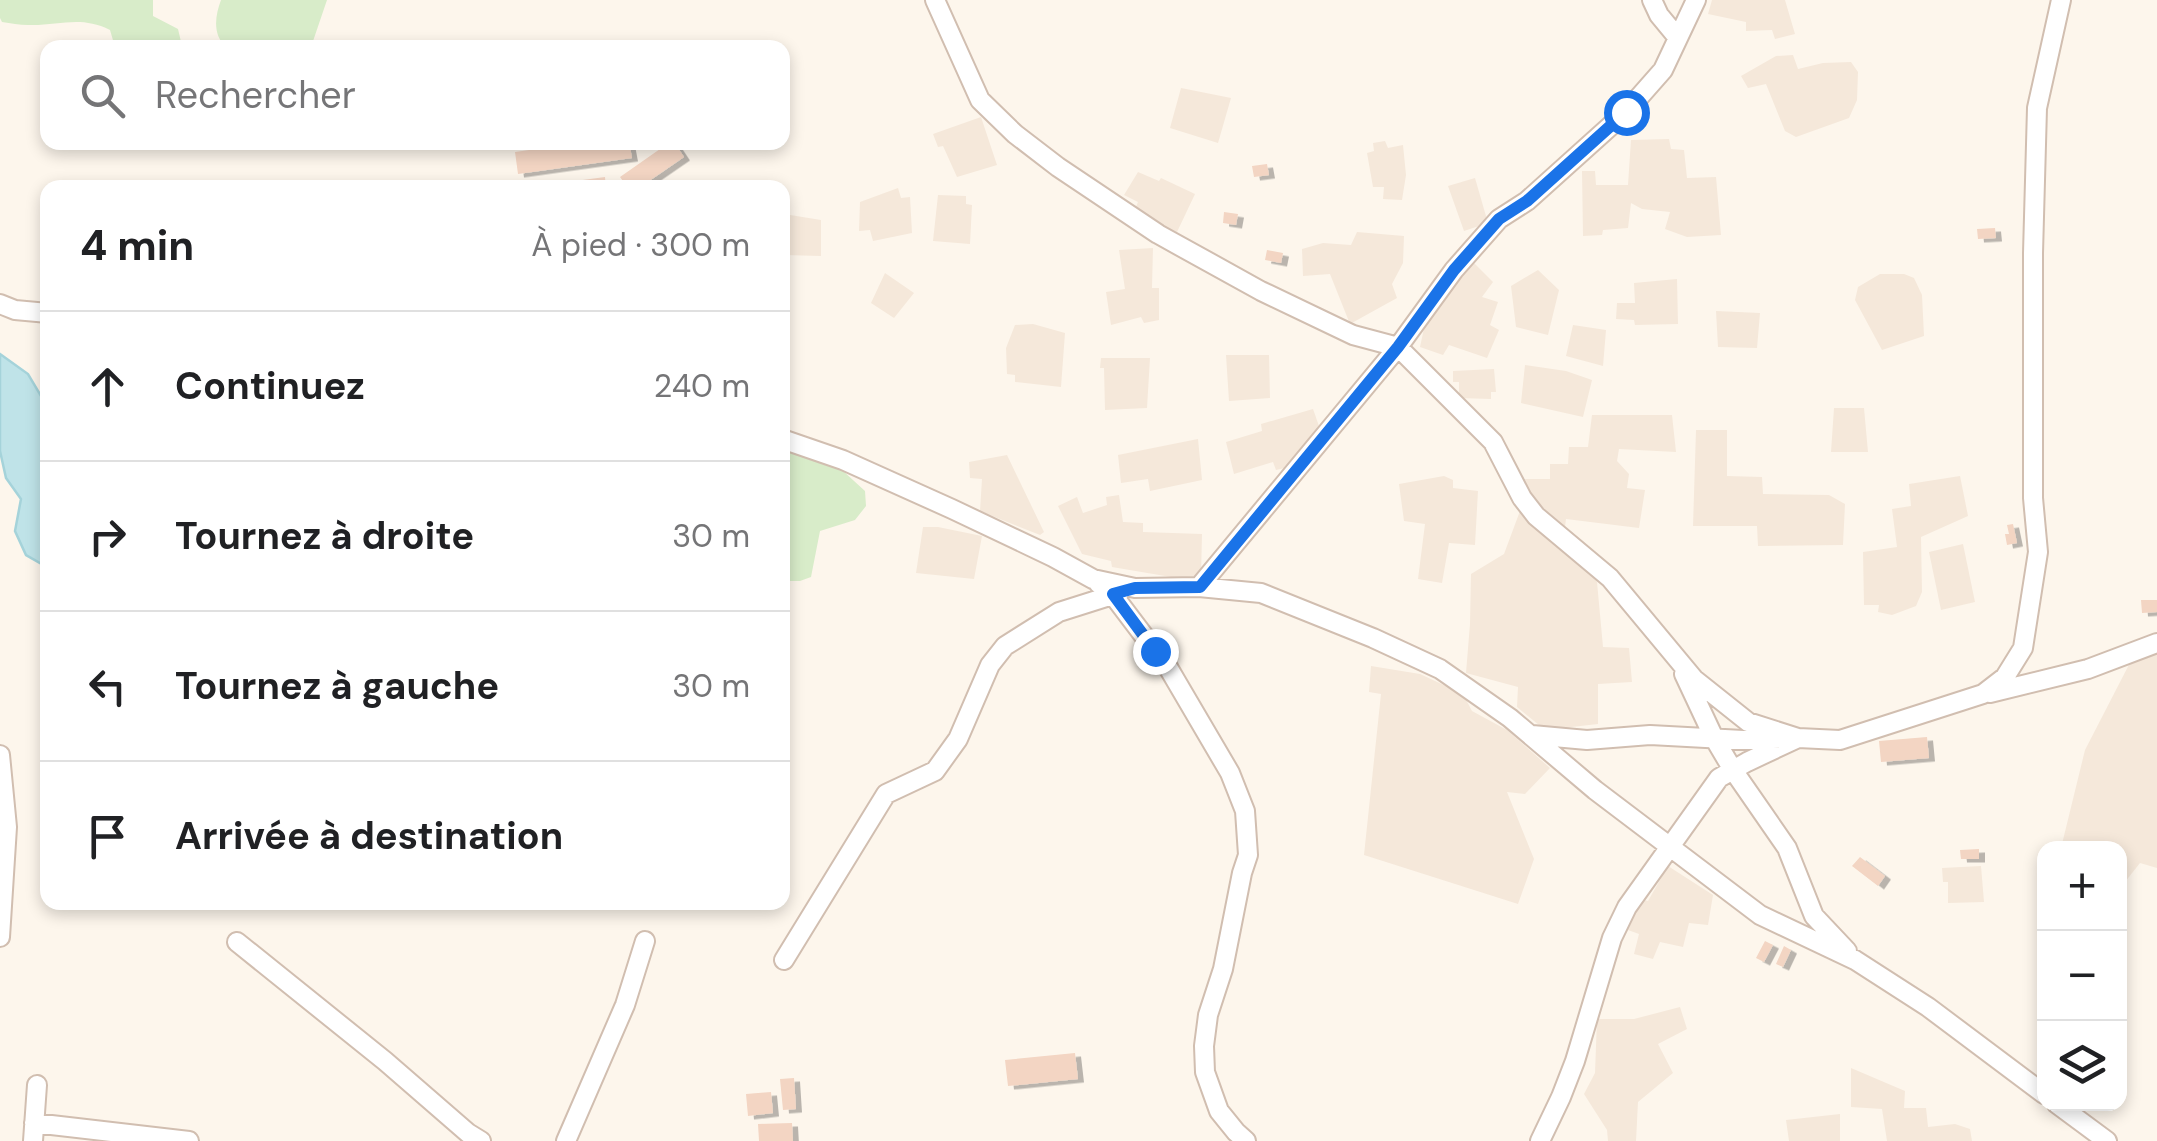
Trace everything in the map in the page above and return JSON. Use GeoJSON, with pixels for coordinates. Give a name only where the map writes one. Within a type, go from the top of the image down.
{"type":"FeatureCollection","features":[{"type":"Feature","properties":{"kind":"street"},"geometry":{"type":"LineString","coordinates":[[935,0],[980,100],[1015,134],[1158,234],[1260,291],[1353,336],[1398,347],[1493,442],[1522,498],[1536,516],[1610,578],[1694,678],[1748,722],[1798,738]]}},
{"type":"Feature","properties":{"kind":"street"},"geometry":{"type":"LineString","coordinates":[[1652,0],[1678,38]]}},
{"type":"Feature","properties":{"kind":"street"},"geometry":{"type":"LineString","coordinates":[[1200,587],[1499,219],[1527,201],[1626,112],[1663,70],[1696,0]]}},
{"type":"Feature","properties":{"kind":"street"},"geometry":{"type":"LineString","coordinates":[[1983,694],[2005,677],[2023,648],[2038,552],[2033,498],[2033,253],[2038,108],[2061,0]]}},
{"type":"Feature","properties":{"kind":"street"},"geometry":{"type":"LineString","coordinates":[[0,304],[15,310],[40,312]]}},
{"type":"Feature","properties":{"kind":"street"},"geometry":{"type":"LineString","coordinates":[[790,442],[843,460],[952,509],[1054,557],[1093,580],[1113,594],[1169,669],[1230,772],[1245,811],[1248,855],[1223,970],[1208,1015],[1204,1046],[1205,1072],[1219,1111],[1246,1141]]}},
{"type":"Feature","properties":{"kind":"street"},"geometry":{"type":"LineString","coordinates":[[1093,580],[1135,588],[1200,587],[1260,593],[1440,668],[1510,718],[1594,790],[1760,915],[1855,960],[1928,1006],[2037,1089]]}},
{"type":"Feature","properties":{"kind":"street"},"geometry":{"type":"LineString","coordinates":[[784,960],[886,794],[935,771],[958,739],[990,665],[1005,646],[1060,612],[1135,588]]}},
{"type":"Feature","properties":{"kind":"street"},"geometry":{"type":"LineString","coordinates":[[1528,734],[1587,740],[1650,735],[1840,740],[2157,644]]}},
{"type":"Feature","properties":{"kind":"street"},"geometry":{"type":"LineString","coordinates":[[1673,651],[1714,738],[1788,848],[1814,916],[1855,960]]}},
{"type":"Feature","properties":{"kind":"street"},"geometry":{"type":"LineString","coordinates":[[1540,1141],[1575,1061],[1612,938],[1627,907],[1719,778],[1798,738]]}},
{"type":"Feature","properties":{"kind":"street"},"geometry":{"type":"LineString","coordinates":[[0,754],[7,827],[0,937]]}},
{"type":"Feature","properties":{"kind":"street"},"geometry":{"type":"LineString","coordinates":[[566,1141],[625,1005],[645,941]]}},
{"type":"Feature","properties":{"kind":"street"},"geometry":{"type":"LineString","coordinates":[[237,942],[481,1141]]}},
{"type":"Feature","properties":{"kind":"street"},"geometry":{"type":"LineString","coordinates":[[36,1085],[34,1132],[189,1141]]}},
{"type":"Feature","properties":{"kind":"street"},"geometry":{"type":"LineString","coordinates":[[2066,1111],[2107,1141]]}},
{"type":"Feature","properties":{"kind":"shaded area"},"geometry":{"type":"Polygon","coordinates":[[[1712,0],[1785,0],[1795,34],[1775,39],[1772,30],[1746,31],[1746,22],[1708,14],[1712,0]]]}},
{"type":"Feature","properties":{"kind":"shaded area"},"geometry":{"type":"Polygon","coordinates":[[[1793,55],[1798,69],[1851,62],[1858,72],[1857,100],[1849,118],[1796,137],[1785,131],[1766,84],[1748,88],[1741,76],[1776,56],[1793,55]]]}},
{"type":"Feature","properties":{"kind":"shaded area"},"geometry":{"type":"Polygon","coordinates":[[[1181,88],[1231,98],[1218,143],[1170,128],[1181,88]]]}},
{"type":"Feature","properties":{"kind":"shaded area"},"geometry":{"type":"Polygon","coordinates":[[[981,117],[997,165],[957,177],[933,134],[981,117]]]}},
{"type":"Feature","properties":{"kind":"shaded area"},"geometry":{"type":"Polygon","coordinates":[[[1669,139],[1671,149],[1684,150],[1687,178],[1716,177],[1721,235],[1687,237],[1665,229],[1670,212],[1642,209],[1631,203],[1628,228],[1583,236],[1582,171],[1595,171],[1596,185],[1628,185],[1631,140],[1669,139]]]}},
{"type":"Feature","properties":{"kind":"shaded area"},"geometry":{"type":"Polygon","coordinates":[[[1385,141],[1388,148],[1403,145],[1406,175],[1402,200],[1383,199],[1384,187],[1373,187],[1367,153],[1374,151],[1373,143],[1385,141]]]}},
{"type":"Feature","properties":{"kind":"shaded area"},"geometry":{"type":"Polygon","coordinates":[[[1138,172],[1195,194],[1177,232],[1134,212],[1138,202],[1124,195],[1138,172]]]}},
{"type":"Feature","properties":{"kind":"shaded area"},"geometry":{"type":"Polygon","coordinates":[[[1475,178],[1488,223],[1464,231],[1448,186],[1475,178]]]}},
{"type":"Feature","properties":{"kind":"shaded area"},"geometry":{"type":"Polygon","coordinates":[[[898,188],[901,198],[910,197],[912,233],[873,241],[870,230],[859,231],[860,202],[898,188]]]}},
{"type":"Feature","properties":{"kind":"shaded area"},"geometry":{"type":"Polygon","coordinates":[[[938,195],[966,196],[966,204],[972,205],[970,244],[933,241],[938,195]]]}},
{"type":"Feature","properties":{"kind":"shaded area"},"geometry":{"type":"Polygon","coordinates":[[[790,215],[821,220],[821,256],[790,255],[790,215]]]}},
{"type":"Feature","properties":{"kind":"shaded area"},"geometry":{"type":"Polygon","coordinates":[[[1357,232],[1404,236],[1403,263],[1392,284],[1397,298],[1350,324],[1330,274],[1303,276],[1302,249],[1323,243],[1351,245],[1357,232]]]}},
{"type":"Feature","properties":{"kind":"shaded area"},"geometry":{"type":"Polygon","coordinates":[[[1153,248],[1152,288],[1159,288],[1159,320],[1144,323],[1141,317],[1111,325],[1106,292],[1125,289],[1119,250],[1153,248]]]}},
{"type":"Feature","properties":{"kind":"shaded area"},"geometry":{"type":"Polygon","coordinates":[[[1472,261],[1493,282],[1482,297],[1498,302],[1490,325],[1499,330],[1487,358],[1449,345],[1443,355],[1420,347],[1426,319],[1472,261]]]}},
{"type":"Feature","properties":{"kind":"shaded area"},"geometry":{"type":"Polygon","coordinates":[[[1538,270],[1559,290],[1548,335],[1516,327],[1511,286],[1538,270]]]}},
{"type":"Feature","properties":{"kind":"shaded area"},"geometry":{"type":"Polygon","coordinates":[[[885,273],[914,293],[894,318],[871,303],[885,273]]]}},
{"type":"Feature","properties":{"kind":"shaded area"},"geometry":{"type":"Polygon","coordinates":[[[1880,274],[1914,278],[1922,295],[1924,336],[1882,350],[1855,300],[1858,287],[1880,274]]]}},
{"type":"Feature","properties":{"kind":"shaded area"},"geometry":{"type":"Polygon","coordinates":[[[1677,279],[1678,324],[1635,325],[1634,320],[1616,319],[1617,303],[1635,303],[1634,283],[1677,279]]]}},
{"type":"Feature","properties":{"kind":"shaded area"},"geometry":{"type":"Polygon","coordinates":[[[1716,311],[1760,313],[1757,348],[1718,347],[1716,311]]]}},
{"type":"Feature","properties":{"kind":"shaded area"},"geometry":{"type":"Polygon","coordinates":[[[1033,324],[1065,333],[1061,387],[1015,382],[1015,375],[1007,374],[1006,348],[1015,325],[1033,324]]]}},
{"type":"Feature","properties":{"kind":"shaded area"},"geometry":{"type":"Polygon","coordinates":[[[1573,325],[1606,330],[1603,366],[1566,356],[1573,325]]]}},
{"type":"Feature","properties":{"kind":"shaded area"},"geometry":{"type":"Polygon","coordinates":[[[1226,355],[1269,355],[1270,398],[1229,401],[1226,355]]]}},
{"type":"Feature","properties":{"kind":"shaded area"},"geometry":{"type":"Polygon","coordinates":[[[1101,358],[1150,358],[1147,408],[1105,410],[1101,358]]]}},
{"type":"Feature","properties":{"kind":"shaded area"},"geometry":{"type":"Polygon","coordinates":[[[1525,365],[1566,371],[1592,380],[1583,417],[1521,403],[1525,365]]]}},
{"type":"Feature","properties":{"kind":"shaded area"},"geometry":{"type":"Polygon","coordinates":[[[1494,369],[1496,392],[1491,392],[1491,399],[1459,398],[1459,382],[1453,382],[1453,371],[1494,369]]]}},
{"type":"Feature","properties":{"kind":"shaded area"},"geometry":{"type":"Polygon","coordinates":[[[1834,408],[1864,408],[1868,452],[1831,452],[1834,408]]]}},
{"type":"Feature","properties":{"kind":"shaded area"},"geometry":{"type":"Polygon","coordinates":[[[1313,409],[1319,426],[1289,467],[1276,470],[1273,462],[1234,474],[1226,442],[1262,431],[1261,424],[1313,409]]]}},
{"type":"Feature","properties":{"kind":"shaded area"},"geometry":{"type":"Polygon","coordinates":[[[1592,415],[1672,415],[1676,452],[1619,449],[1617,461],[1629,474],[1627,488],[1645,490],[1639,528],[1566,519],[1565,527],[1537,504],[1521,479],[1550,479],[1550,464],[1568,464],[1569,447],[1588,447],[1592,415]]]}},
{"type":"Feature","properties":{"kind":"shaded area"},"geometry":{"type":"Polygon","coordinates":[[[1696,430],[1727,430],[1727,476],[1762,477],[1763,494],[1829,495],[1845,504],[1843,545],[1758,546],[1757,526],[1693,526],[1696,430]]]}},
{"type":"Feature","properties":{"kind":"shaded area"},"geometry":{"type":"Polygon","coordinates":[[[1198,439],[1202,480],[1150,491],[1148,479],[1121,483],[1118,455],[1198,439]]]}},
{"type":"Feature","properties":{"kind":"shaded area"},"geometry":{"type":"Polygon","coordinates":[[[1007,455],[1044,532],[1040,535],[980,511],[982,479],[970,478],[969,462],[1007,455]]]}},
{"type":"Feature","properties":{"kind":"shaded area"},"geometry":{"type":"Polygon","coordinates":[[[1444,476],[1453,480],[1453,488],[1478,491],[1475,545],[1449,543],[1442,583],[1418,579],[1425,524],[1404,521],[1399,484],[1444,476]]]}},
{"type":"Feature","properties":{"kind":"shaded area"},"geometry":{"type":"Polygon","coordinates":[[[1960,476],[1968,516],[1921,537],[1922,592],[1916,606],[1892,615],[1878,612],[1879,605],[1864,605],[1863,552],[1897,547],[1892,509],[1911,506],[1909,484],[1960,476]]]}},
{"type":"Feature","properties":{"kind":"shaded area"},"geometry":{"type":"Polygon","coordinates":[[[1119,495],[1123,522],[1143,523],[1143,532],[1202,534],[1201,576],[1171,577],[1112,567],[1111,561],[1082,554],[1058,506],[1077,497],[1083,513],[1107,505],[1106,497],[1119,495]]]}},
{"type":"Feature","properties":{"kind":"shaded area"},"geometry":{"type":"Polygon","coordinates":[[[1520,511],[1586,565],[1597,582],[1603,647],[1629,648],[1632,682],[1598,684],[1598,724],[1545,730],[1517,707],[1518,687],[1466,673],[1471,574],[1504,554],[1520,511]]]}},
{"type":"Feature","properties":{"kind":"shaded area"},"geometry":{"type":"Polygon","coordinates":[[[923,527],[982,536],[974,579],[916,573],[923,527]]]}},
{"type":"Feature","properties":{"kind":"shaded area"},"geometry":{"type":"Polygon","coordinates":[[[1963,544],[1975,602],[1941,610],[1929,552],[1963,544]]]}},
{"type":"Feature","properties":{"kind":"shaded area"},"geometry":{"type":"Polygon","coordinates":[[[2157,643],[2157,868],[2140,863],[2127,879],[2127,841],[2063,841],[2085,750],[2136,651],[2157,643]]]}},
{"type":"Feature","properties":{"kind":"shaded area"},"geometry":{"type":"Polygon","coordinates":[[[1371,666],[1420,674],[1463,694],[1472,711],[1507,730],[1550,768],[1525,794],[1507,792],[1534,859],[1518,904],[1364,855],[1381,694],[1369,692],[1371,666]]]}},
{"type":"Feature","properties":{"kind":"shaded area"},"geometry":{"type":"Polygon","coordinates":[[[1668,866],[1713,895],[1708,925],[1689,923],[1683,947],[1660,942],[1653,959],[1634,954],[1639,934],[1628,930],[1641,899],[1648,901],[1668,866]]]}},
{"type":"Feature","properties":{"kind":"shaded area"},"geometry":{"type":"Polygon","coordinates":[[[1981,866],[1984,902],[1948,903],[1948,882],[1943,882],[1942,868],[1981,866]]]}},
{"type":"Feature","properties":{"kind":"shaded area"},"geometry":{"type":"Polygon","coordinates":[[[1680,1007],[1687,1029],[1658,1044],[1673,1073],[1638,1102],[1636,1141],[1608,1141],[1607,1130],[1584,1094],[1595,1073],[1597,1019],[1634,1019],[1680,1007]]]}},
{"type":"Feature","properties":{"kind":"shaded area"},"geometry":{"type":"Polygon","coordinates":[[[1851,1068],[1905,1091],[1904,1108],[1926,1108],[1928,1127],[1955,1124],[1970,1129],[1972,1141],[1887,1141],[1882,1109],[1851,1107],[1851,1068]]]}},
{"type":"Feature","properties":{"kind":"shaded area"},"geometry":{"type":"Polygon","coordinates":[[[1840,1114],[1840,1141],[1789,1141],[1786,1120],[1840,1114]]]}},
{"type":"Feature","properties":{"kind":"green space"},"geometry":{"type":"Polygon","coordinates":[[[0,0],[153,0],[153,16],[178,29],[181,40],[113,40],[110,30],[89,23],[28,25],[2,22],[0,0]]]}},
{"type":"Feature","properties":{"kind":"green space"},"geometry":{"type":"Polygon","coordinates":[[[221,0],[327,0],[313,40],[221,40],[217,12],[221,0]]]}},
{"type":"Feature","properties":{"kind":"green space"},"geometry":{"type":"Polygon","coordinates":[[[790,452],[842,470],[865,491],[866,506],[855,520],[820,531],[811,577],[790,581],[790,452]]]}},
{"type":"Feature","properties":{"kind":"water"},"geometry":{"type":"Polygon","coordinates":[[[0,354],[28,374],[40,394],[40,563],[26,555],[15,531],[21,499],[6,478],[0,451],[0,354]]]}},
{"type":"Feature","properties":{"kind":"building"},"geometry":{"type":"Polygon","coordinates":[[[630,150],[632,158],[518,174],[515,152],[630,150]]]}},
{"type":"Feature","properties":{"kind":"building"},"geometry":{"type":"Polygon","coordinates":[[[659,150],[679,150],[684,157],[651,180],[620,177],[659,150]]]}},
{"type":"Feature","properties":{"kind":"building"},"geometry":{"type":"Polygon","coordinates":[[[1267,164],[1269,175],[1254,177],[1252,166],[1267,164]]]}},
{"type":"Feature","properties":{"kind":"building"},"geometry":{"type":"Polygon","coordinates":[[[1224,212],[1238,214],[1236,225],[1223,223],[1224,212]]]}},
{"type":"Feature","properties":{"kind":"building"},"geometry":{"type":"Polygon","coordinates":[[[1995,228],[1996,238],[1978,239],[1977,229],[1995,228]]]}},
{"type":"Feature","properties":{"kind":"building"},"geometry":{"type":"Polygon","coordinates":[[[1267,250],[1283,253],[1281,263],[1265,260],[1267,250]]]}},
{"type":"Feature","properties":{"kind":"building"},"geometry":{"type":"Polygon","coordinates":[[[2013,524],[2017,543],[2007,545],[2007,525],[2013,524]]]}},
{"type":"Feature","properties":{"kind":"building"},"geometry":{"type":"Polygon","coordinates":[[[2141,600],[2157,600],[2157,612],[2142,613],[2141,600]]]}},
{"type":"Feature","properties":{"kind":"building"},"geometry":{"type":"Polygon","coordinates":[[[1927,737],[1929,758],[1881,762],[1879,741],[1927,737]]]}},
{"type":"Feature","properties":{"kind":"building"},"geometry":{"type":"Polygon","coordinates":[[[1979,849],[1979,859],[1961,859],[1960,850],[1979,849]]]}},
{"type":"Feature","properties":{"kind":"building"},"geometry":{"type":"Polygon","coordinates":[[[1860,857],[1885,876],[1878,886],[1852,866],[1860,857]]]}},
{"type":"Feature","properties":{"kind":"building"},"geometry":{"type":"Polygon","coordinates":[[[1765,941],[1773,945],[1764,962],[1756,958],[1765,941]]]}},
{"type":"Feature","properties":{"kind":"building"},"geometry":{"type":"Polygon","coordinates":[[[1784,946],[1791,950],[1783,967],[1776,964],[1784,946]]]}},
{"type":"Feature","properties":{"kind":"building"},"geometry":{"type":"Polygon","coordinates":[[[1075,1053],[1078,1079],[1008,1086],[1005,1060],[1075,1053]]]}},
{"type":"Feature","properties":{"kind":"building"},"geometry":{"type":"Polygon","coordinates":[[[794,1078],[796,1109],[783,1110],[780,1079],[794,1078]]]}},
{"type":"Feature","properties":{"kind":"building"},"geometry":{"type":"Polygon","coordinates":[[[771,1092],[773,1113],[748,1116],[746,1094],[771,1092]]]}},
{"type":"Feature","properties":{"kind":"building"},"geometry":{"type":"Polygon","coordinates":[[[792,1123],[793,1141],[759,1141],[758,1124],[792,1123]]]}},
{"type":"Feature","properties":{"kind":"route"},"geometry":{"type":"LineString","coordinates":[[1155,651],[1113,594],[1135,588],[1200,587],[1499,219],[1527,201],[1626,112]]}}]}
